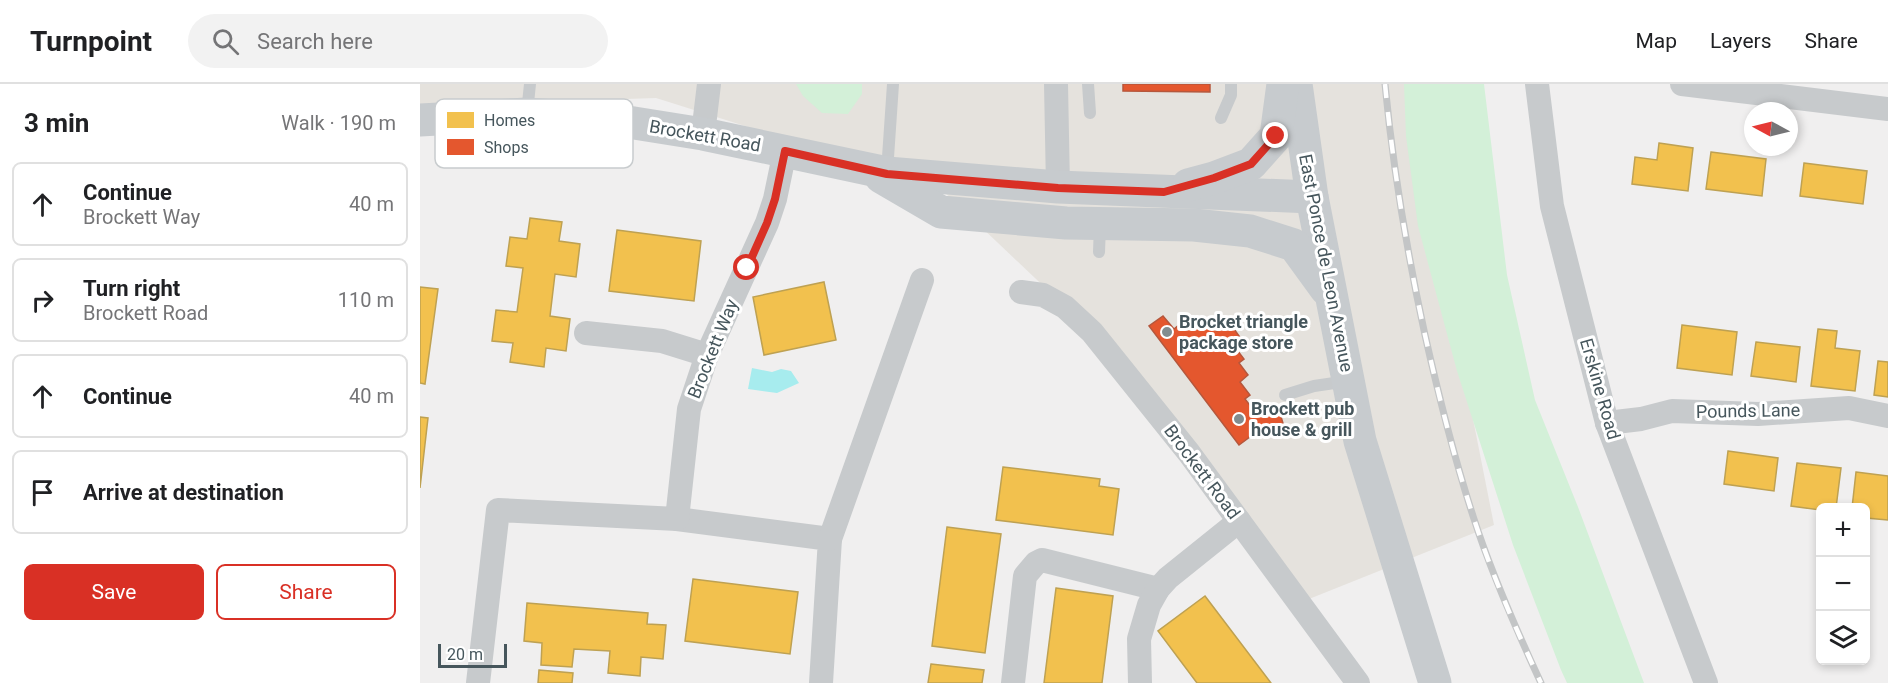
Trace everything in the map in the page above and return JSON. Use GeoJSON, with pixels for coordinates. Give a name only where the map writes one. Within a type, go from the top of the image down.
{"type":"FeatureCollection","features":[{"type":"Feature","properties":{"kind":"street"},"geometry":{"type":"LineString","coordinates":[[703,134],[709,84]]}},
{"type":"Feature","properties":{"kind":"street"},"geometry":{"type":"LineString","coordinates":[[1056,84],[1058,188]]}},
{"type":"Feature","properties":{"kind":"street"},"geometry":{"type":"LineString","coordinates":[[1164,192],[1214,178],[1251,164],[1276,136],[1283,84]]}},
{"type":"Feature","properties":{"kind":"street","name":"East Ponce de Leon Avenue"},"geometry":{"type":"LineString","coordinates":[[1296,84],[1312,197],[1360,441],[1434,683]]}},
{"type":"Feature","properties":{"kind":"street","name":"Erskine Road"},"geometry":{"type":"LineString","coordinates":[[1537,84],[1552,206],[1607,423],[1706,683]]}},
{"type":"Feature","properties":{"kind":"street"},"geometry":{"type":"LineString","coordinates":[[1682,84],[1888,109]]}},
{"type":"Feature","properties":{"kind":"street","name":"Brockett Road"},"geometry":{"type":"LineString","coordinates":[[420,120],[435,117]]}},
{"type":"Feature","properties":{"kind":"street","name":"Brockett Road"},"geometry":{"type":"LineString","coordinates":[[633,123],[703,134],[877,171],[1058,188],[1312,197]]}},
{"type":"Feature","properties":{"kind":"street","name":"Brockett Way"},"geometry":{"type":"LineString","coordinates":[[677,519],[689,410],[707,355],[767,223],[775,199],[785,151]]}},
{"type":"Feature","properties":{"kind":"street"},"geometry":{"type":"LineString","coordinates":[[877,171],[941,212],[1066,223],[1100,238],[1194,225],[1250,231],[1294,245],[1331,297]]}},
{"type":"Feature","properties":{"kind":"street"},"geometry":{"type":"LineString","coordinates":[[821,683],[830,539],[922,280]]}},
{"type":"Feature","properties":{"kind":"street","name":"Brockett Road"},"geometry":{"type":"LineString","coordinates":[[1021,292],[1043,295],[1065,307],[1092,332],[1189,453],[1358,683]]}},
{"type":"Feature","properties":{"kind":"street"},"geometry":{"type":"LineString","coordinates":[[586,333],[662,341],[707,355]]}},
{"type":"Feature","properties":{"kind":"street","name":"Pounds Lane"},"geometry":{"type":"LineString","coordinates":[[1607,423],[1641,419],[1672,411],[1758,414],[1849,408],[1888,416]]}},
{"type":"Feature","properties":{"kind":"street"},"geometry":{"type":"LineString","coordinates":[[478,683],[498,510],[677,519],[830,539]]}},
{"type":"Feature","properties":{"kind":"street"},"geometry":{"type":"LineString","coordinates":[[1140,683],[1139,639],[1149,605],[1158,589],[1168,578],[1239,521]]}},
{"type":"Feature","properties":{"kind":"street"},"geometry":{"type":"LineString","coordinates":[[1012,683],[1025,576],[1036,563],[1042,560],[1158,589]]}},
{"type":"Feature","properties":{"kind":"lane"},"geometry":{"type":"LineString","coordinates":[[877,171],[893,84]]}},
{"type":"Feature","properties":{"kind":"lane"},"geometry":{"type":"LineString","coordinates":[[1088,84],[1090,113]]}},
{"type":"Feature","properties":{"kind":"lane"},"geometry":{"type":"LineString","coordinates":[[1221,118],[1231,90]]}},
{"type":"Feature","properties":{"kind":"lane"},"geometry":{"type":"LineString","coordinates":[[1285,395],[1314,386],[1348,381]]}},
{"type":"Feature","properties":{"kind":"shaded area"},"geometry":{"type":"Polygon","coordinates":[[[420,84],[1427,84],[1454,323],[1494,525],[1289,607],[1134,372],[939,187],[656,98],[435,99],[435,105],[420,106],[420,84]]]}},
{"type":"Feature","properties":{"kind":"green space"},"geometry":{"type":"Polygon","coordinates":[[[796,84],[862,84],[862,94],[848,114],[822,113],[803,96],[796,84]]]}},
{"type":"Feature","properties":{"kind":"green space"},"geometry":{"type":"Polygon","coordinates":[[[1404,84],[1484,84],[1507,275],[1535,400],[1644,683],[1567,683],[1561,670],[1513,545],[1457,371],[1418,226],[1406,136],[1404,84]]]}},
{"type":"Feature","properties":{"kind":"water"},"geometry":{"type":"Polygon","coordinates":[[[752,368],[772,372],[781,369],[791,371],[799,383],[777,393],[748,389],[752,368]]]}},
{"type":"Feature","properties":{"kind":"building: Homes"},"geometry":{"type":"Polygon","coordinates":[[[1659,143],[1693,148],[1688,191],[1632,184],[1635,157],[1657,160],[1659,143]]]}},
{"type":"Feature","properties":{"kind":"building: Homes"},"geometry":{"type":"Polygon","coordinates":[[[1711,152],[1766,159],[1762,196],[1706,189],[1711,152]]]}},
{"type":"Feature","properties":{"kind":"building: Homes"},"geometry":{"type":"Polygon","coordinates":[[[1804,163],[1867,171],[1863,204],[1800,196],[1804,163]]]}},
{"type":"Feature","properties":{"kind":"building: Homes"},"geometry":{"type":"Polygon","coordinates":[[[530,218],[562,222],[559,241],[580,244],[576,277],[555,274],[550,316],[570,319],[566,351],[546,348],[544,367],[510,362],[513,343],[492,341],[496,310],[517,312],[523,268],[506,266],[510,237],[527,239],[530,218]]]}},
{"type":"Feature","properties":{"kind":"building: Homes"},"geometry":{"type":"Polygon","coordinates":[[[617,230],[701,241],[694,301],[609,291],[617,230]]]}},
{"type":"Feature","properties":{"kind":"building: Homes"},"geometry":{"type":"Polygon","coordinates":[[[824,282],[836,340],[764,355],[753,297],[824,282]]]}},
{"type":"Feature","properties":{"kind":"building: Homes"},"geometry":{"type":"Polygon","coordinates":[[[420,287],[438,289],[425,384],[420,383],[420,287]]]}},
{"type":"Feature","properties":{"kind":"building: Homes"},"geometry":{"type":"Polygon","coordinates":[[[1682,325],[1737,332],[1732,375],[1677,368],[1682,325]]]}},
{"type":"Feature","properties":{"kind":"building: Homes"},"geometry":{"type":"Polygon","coordinates":[[[1818,329],[1837,331],[1835,348],[1860,351],[1855,391],[1811,386],[1818,329]]]}},
{"type":"Feature","properties":{"kind":"building: Homes"},"geometry":{"type":"Polygon","coordinates":[[[1756,342],[1800,347],[1796,382],[1751,376],[1756,342]]]}},
{"type":"Feature","properties":{"kind":"building: Homes"},"geometry":{"type":"Polygon","coordinates":[[[1878,361],[1888,362],[1888,397],[1874,395],[1878,361]]]}},
{"type":"Feature","properties":{"kind":"building: Homes"},"geometry":{"type":"Polygon","coordinates":[[[420,417],[428,418],[420,488],[420,417]]]}},
{"type":"Feature","properties":{"kind":"building: Homes"},"geometry":{"type":"Polygon","coordinates":[[[1728,451],[1778,458],[1774,491],[1724,484],[1728,451]]]}},
{"type":"Feature","properties":{"kind":"building: Homes"},"geometry":{"type":"Polygon","coordinates":[[[1797,463],[1841,468],[1837,503],[1816,503],[1816,509],[1791,506],[1797,463]]]}},
{"type":"Feature","properties":{"kind":"building: Homes"},"geometry":{"type":"Polygon","coordinates":[[[1003,467],[1100,479],[1099,486],[1119,489],[1113,535],[996,520],[1003,467]]]}},
{"type":"Feature","properties":{"kind":"building: Homes"},"geometry":{"type":"Polygon","coordinates":[[[1856,472],[1888,476],[1888,520],[1870,518],[1870,503],[1853,503],[1856,472]]]}},
{"type":"Feature","properties":{"kind":"building: Homes"},"geometry":{"type":"Polygon","coordinates":[[[947,527],[1001,534],[985,653],[932,646],[947,527]]]}},
{"type":"Feature","properties":{"kind":"building: Homes"},"geometry":{"type":"Polygon","coordinates":[[[693,579],[798,592],[790,654],[685,641],[693,579]]]}},
{"type":"Feature","properties":{"kind":"building: Homes"},"geometry":{"type":"Polygon","coordinates":[[[1056,588],[1113,596],[1102,683],[1044,683],[1056,588]]]}},
{"type":"Feature","properties":{"kind":"building: Homes"},"geometry":{"type":"Polygon","coordinates":[[[1205,596],[1271,683],[1197,683],[1158,631],[1205,596]]]}},
{"type":"Feature","properties":{"kind":"building: Homes"},"geometry":{"type":"Polygon","coordinates":[[[527,603],[648,613],[647,624],[666,625],[663,659],[641,657],[640,676],[608,673],[610,651],[574,649],[572,667],[541,665],[542,643],[524,641],[527,603]]]}},
{"type":"Feature","properties":{"kind":"building: Homes"},"geometry":{"type":"Polygon","coordinates":[[[931,664],[984,670],[982,683],[928,683],[931,664]]]}},
{"type":"Feature","properties":{"kind":"building: Homes"},"geometry":{"type":"Polygon","coordinates":[[[539,670],[573,673],[572,683],[538,683],[539,670]]]}},
{"type":"Feature","properties":{"kind":"building: Shops"},"geometry":{"type":"Polygon","coordinates":[[[1123,84],[1210,84],[1210,92],[1123,91],[1123,84]]]}},
{"type":"Feature","properties":{"kind":"building: Shops"},"geometry":{"type":"Polygon","coordinates":[[[1163,316],[1174,329],[1186,319],[1194,330],[1206,321],[1217,331],[1229,322],[1242,340],[1234,346],[1244,359],[1239,363],[1248,375],[1240,382],[1250,395],[1245,399],[1258,416],[1279,410],[1285,430],[1259,437],[1258,431],[1239,445],[1149,326],[1163,316]]]}},
{"type":"Feature","properties":{"kind":"railway"},"geometry":{"type":"LineString","coordinates":[[1385,84],[1396,179],[1407,242],[1425,335],[1447,427],[1481,540],[1541,683]]}},
{"type":"Feature","properties":{"kind":"place","name":"Brocket triangle package store"},"geometry":{"type":"Point","coordinates":[1167,332]}},
{"type":"Feature","properties":{"kind":"place","name":"Brockett pub house & grill"},"geometry":{"type":"Point","coordinates":[1239,419]}},
{"type":"Feature","properties":{"kind":"route"},"geometry":{"type":"LineString","coordinates":[[747,268],[775,199],[785,151],[887,174],[1058,188],[1164,192],[1214,178],[1251,164],[1276,136]]}}]}
